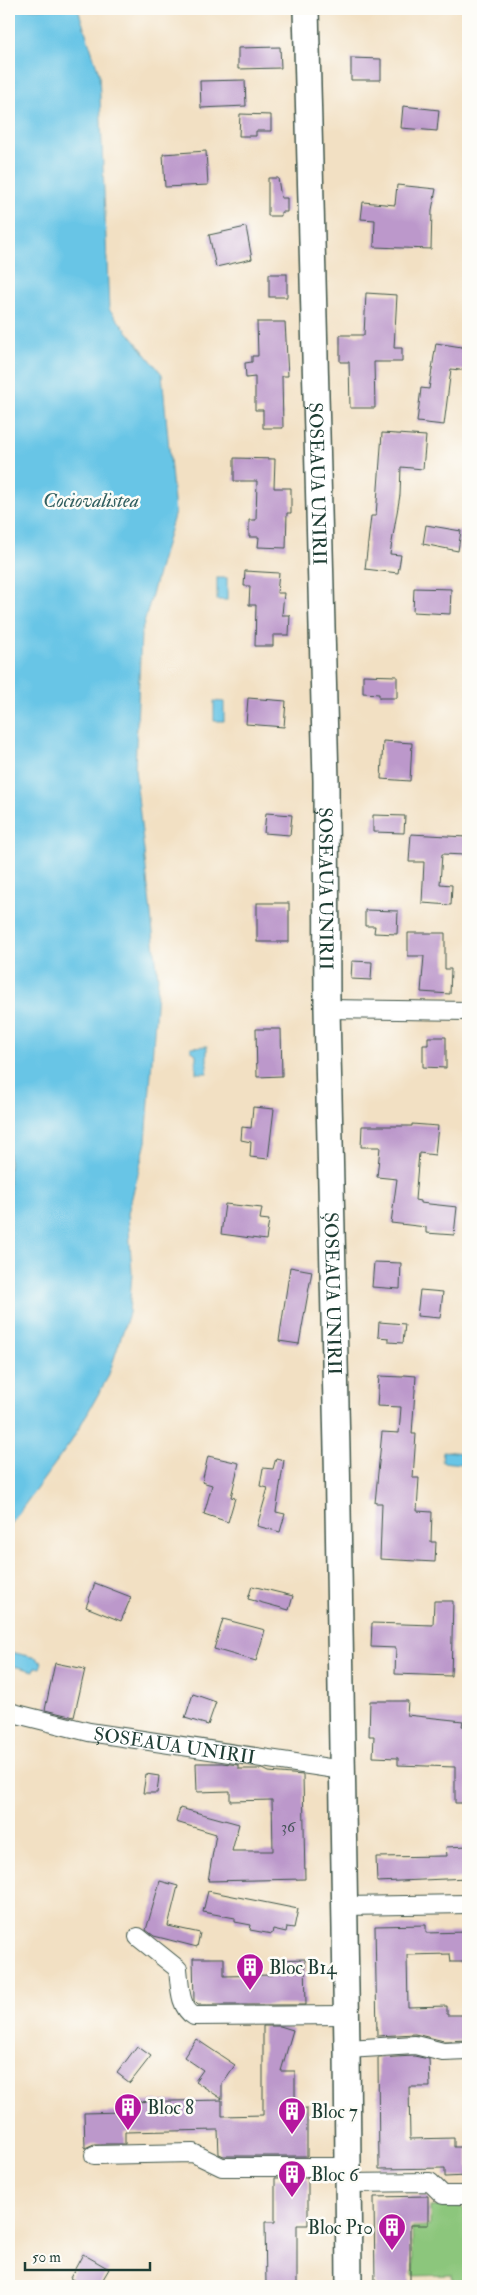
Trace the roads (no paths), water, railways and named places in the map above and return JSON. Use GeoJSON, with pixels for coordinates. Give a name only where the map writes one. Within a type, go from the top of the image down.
{"type":"FeatureCollection","features":[{"type":"Feature","properties":{"kind":"main road","name":"ȘOSEAUA UNIRII"},"geometry":{"type":"LineString","coordinates":[[306,9],[326,781],[327,1009],[347,2015],[349,2286]]}},
{"type":"Feature","properties":{"kind":"street"},"geometry":{"type":"LineString","coordinates":[[327,1009],[468,1011]]}},
{"type":"Feature","properties":{"kind":"street","name":"ȘOSEAUA UNIRII"},"geometry":{"type":"LineString","coordinates":[[9,1712],[89,1732],[342,1770]]}},
{"type":"Feature","properties":{"kind":"street"},"geometry":{"type":"LineString","coordinates":[[344,1906],[468,1904]]}},
{"type":"Feature","properties":{"kind":"street"},"geometry":{"type":"LineString","coordinates":[[138,1937],[178,1969],[183,2004],[189,2013],[194,2016],[347,2015]]}},
{"type":"Feature","properties":{"kind":"street"},"geometry":{"type":"LineString","coordinates":[[347,2049],[415,2045],[443,2052],[468,2051]]}},
{"type":"Feature","properties":{"kind":"street"},"geometry":{"type":"LineString","coordinates":[[94,2155],[193,2153],[222,2167],[430,2182],[443,2195],[468,2195]]}},
{"type":"Feature","properties":{"kind":"water","name":"Cociovalistea"},"geometry":{"type":"Polygon","coordinates":[[[9,9],[78,9],[99,73],[109,309],[162,374],[175,512],[141,634],[135,769],[158,978],[146,1142],[128,1213],[132,1273],[129,1313],[108,1377],[71,1442],[9,1526],[9,9]]]}},
{"type":"Feature","properties":{"kind":"water"},"geometry":{"type":"Polygon","coordinates":[[[217,578],[227,578],[227,600],[217,600],[217,578]]]}},
{"type":"Feature","properties":{"kind":"water"},"geometry":{"type":"Polygon","coordinates":[[[214,701],[224,702],[224,721],[214,721],[214,701]]]}},
{"type":"Feature","properties":{"kind":"water"},"geometry":{"type":"Polygon","coordinates":[[[207,1046],[207,1073],[196,1073],[196,1054],[191,1051],[191,1047],[207,1046]]]}},
{"type":"Feature","properties":{"kind":"water"},"geometry":{"type":"Polygon","coordinates":[[[443,1451],[464,1453],[463,1464],[442,1462],[443,1451]]]}},
{"type":"Feature","properties":{"kind":"water"},"geometry":{"type":"Polygon","coordinates":[[[11,1652],[37,1658],[37,1660],[42,1662],[40,1668],[35,1667],[34,1671],[9,1665],[11,1652]]]}},
{"type":"Feature","properties":{"kind":"place","name":"Bloc B14"},"geometry":{"type":"Point","coordinates":[250,1991]}},
{"type":"Feature","properties":{"kind":"place","name":"Bloc 8"},"geometry":{"type":"Point","coordinates":[128,2131]}},
{"type":"Feature","properties":{"kind":"place","name":"Bloc 7"},"geometry":{"type":"Point","coordinates":[292,2135]}},
{"type":"Feature","properties":{"kind":"place","name":"Bloc 6"},"geometry":{"type":"Point","coordinates":[292,2198]}},
{"type":"Feature","properties":{"kind":"place","name":"Bloc P10"},"geometry":{"type":"Point","coordinates":[392,2251]}}]}
